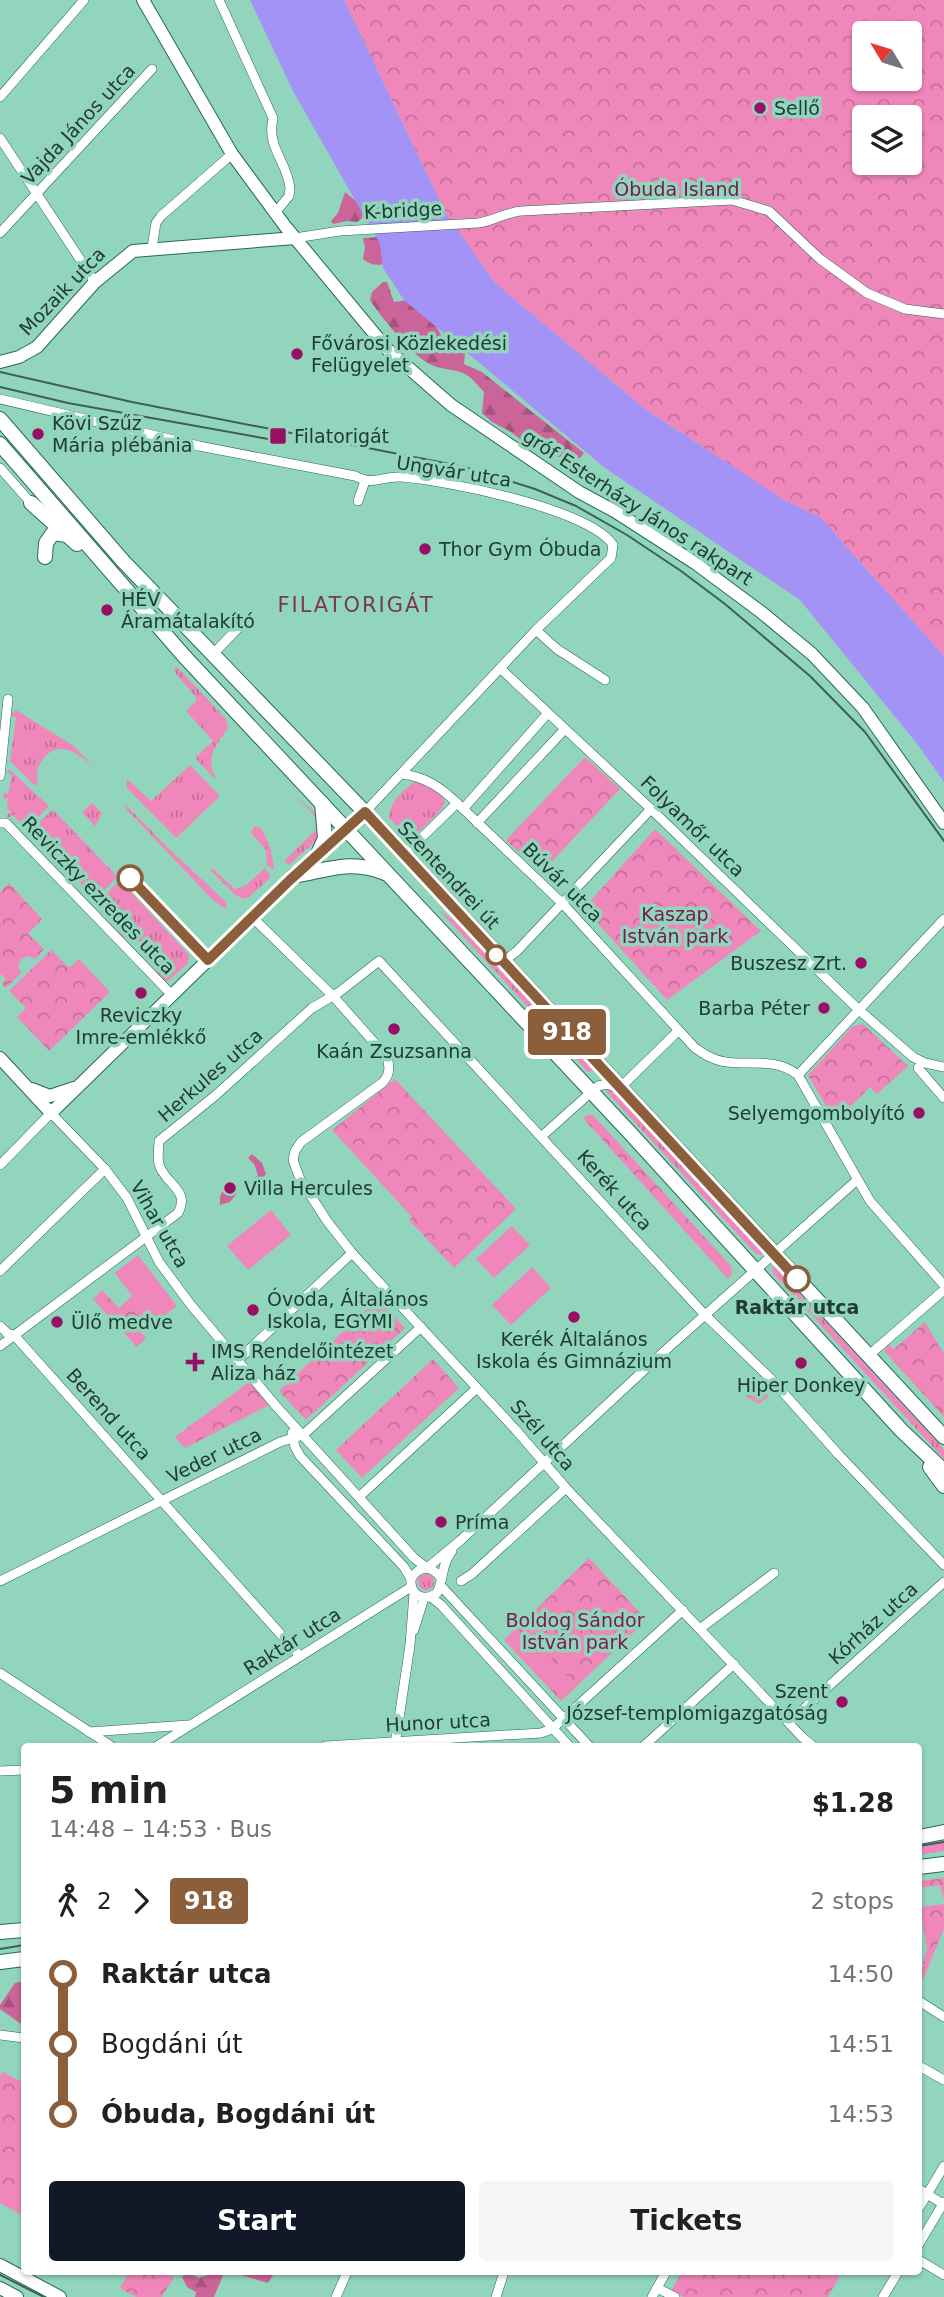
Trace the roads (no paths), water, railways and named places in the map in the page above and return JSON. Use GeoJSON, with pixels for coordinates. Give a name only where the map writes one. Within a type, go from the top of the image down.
{"type":"FeatureCollection","features":[{"type":"Feature","properties":{"kind":"main road","name":"gróf Esterházy János rakpart"},"geometry":{"type":"LineString","coordinates":[[144,0],[232,154],[275,213],[378,339],[426,385],[549,472],[695,563],[812,654],[863,708],[944,823]]}},
{"type":"Feature","properties":{"kind":"main road","name":"Mozaik utca"},"geometry":{"type":"LineString","coordinates":[[0,362],[10,361],[37,347],[93,279],[133,251],[295,238]]}},
{"type":"Feature","properties":{"kind":"main road","name":"Szentendrei út"},"geometry":{"type":"LineString","coordinates":[[0,419],[123,561],[365,812],[944,1437]]}},
{"type":"Feature","properties":{"kind":"main road"},"geometry":{"type":"LineString","coordinates":[[0,444],[184,656],[591,1091],[901,1430],[944,1471]]}},
{"type":"Feature","properties":{"kind":"main road"},"geometry":{"type":"LineString","coordinates":[[31,503],[82,548],[95,552]]}},
{"type":"Feature","properties":{"kind":"main road"},"geometry":{"type":"LineString","coordinates":[[45,557],[46,543],[53,533],[68,535]]}},
{"type":"Feature","properties":{"kind":"main road"},"geometry":{"type":"LineString","coordinates":[[317,856],[325,838],[323,803]]}},
{"type":"Feature","properties":{"kind":"main road"},"geometry":{"type":"LineString","coordinates":[[0,1058],[51,1113],[294,876],[365,812]]}},
{"type":"Feature","properties":{"kind":"main road"},"geometry":{"type":"LineString","coordinates":[[294,876],[352,865],[368,866],[390,875]]}},
{"type":"Feature","properties":{"kind":"main road"},"geometry":{"type":"LineString","coordinates":[[25,1086],[50,1096],[80,1085]]}},
{"type":"Feature","properties":{"kind":"main road"},"geometry":{"type":"LineString","coordinates":[[901,1430],[944,1486]]}},
{"type":"Feature","properties":{"kind":"main road"},"geometry":{"type":"LineString","coordinates":[[922,1836],[944,1832]]}},
{"type":"Feature","properties":{"kind":"main road"},"geometry":{"type":"LineString","coordinates":[[922,1867],[944,1864]]}},
{"type":"Feature","properties":{"kind":"main road"},"geometry":{"type":"LineString","coordinates":[[0,1932],[21,1930]]}},
{"type":"Feature","properties":{"kind":"main road"},"geometry":{"type":"LineString","coordinates":[[0,1962],[21,1959]]}},
{"type":"Feature","properties":{"kind":"main road"},"geometry":{"type":"LineString","coordinates":[[0,2264],[39,2292],[60,2297]]}},
{"type":"Feature","properties":{"kind":"main road"},"geometry":{"type":"LineString","coordinates":[[0,2288],[18,2297]]}},
{"type":"Feature","properties":{"kind":"street"},"geometry":{"type":"LineString","coordinates":[[0,97],[84,0]]}},
{"type":"Feature","properties":{"kind":"street"},"geometry":{"type":"LineString","coordinates":[[219,0],[273,117],[270,130],[273,145],[290,189],[289,196],[275,213]]}},
{"type":"Feature","properties":{"kind":"street","name":"Vajda János utca"},"geometry":{"type":"LineString","coordinates":[[0,233],[152,69]]}},
{"type":"Feature","properties":{"kind":"street"},"geometry":{"type":"LineString","coordinates":[[0,138],[93,279]]}},
{"type":"Feature","properties":{"kind":"street"},"geometry":{"type":"LineString","coordinates":[[152,248],[156,223],[161,216],[232,154]]}},
{"type":"Feature","properties":{"kind":"street","name":"K-bridge"},"geometry":{"type":"LineString","coordinates":[[340,231],[468,225],[489,221],[512,212],[732,200],[769,211],[820,259],[867,293],[905,309],[944,314]]}},
{"type":"Feature","properties":{"kind":"street","name":"Mozaik utca"},"geometry":{"type":"LineString","coordinates":[[295,238],[340,231]]}},
{"type":"Feature","properties":{"kind":"street","name":"Ungvár utca"},"geometry":{"type":"LineString","coordinates":[[0,399],[199,446],[355,476],[365,481],[400,477],[502,494],[564,515],[610,539],[613,545],[611,558],[536,630]]}},
{"type":"Feature","properties":{"kind":"street"},"geometry":{"type":"LineString","coordinates":[[0,468],[31,503]]}},
{"type":"Feature","properties":{"kind":"street"},"geometry":{"type":"LineString","coordinates":[[358,501],[365,481]]}},
{"type":"Feature","properties":{"kind":"street"},"geometry":{"type":"LineString","coordinates":[[212,655],[243,623]]}},
{"type":"Feature","properties":{"kind":"street"},"geometry":{"type":"LineString","coordinates":[[365,812],[536,630],[558,649],[605,680]]}},
{"type":"Feature","properties":{"kind":"street","name":"Folyamőr utca"},"geometry":{"type":"LineString","coordinates":[[501,669],[651,808],[859,1010],[913,1057],[944,1067]]}},
{"type":"Feature","properties":{"kind":"street"},"geometry":{"type":"LineString","coordinates":[[0,776],[8,699]]}},
{"type":"Feature","properties":{"kind":"street"},"geometry":{"type":"LineString","coordinates":[[404,855],[460,806],[548,713]]}},
{"type":"Feature","properties":{"kind":"street"},"geometry":{"type":"LineString","coordinates":[[477,823],[565,729]]}},
{"type":"Feature","properties":{"kind":"street","name":"Búvár utca"},"geometry":{"type":"LineString","coordinates":[[402,774],[427,780],[460,806],[563,904],[678,1031],[710,1058],[783,1065],[798,1075]]}},
{"type":"Feature","properties":{"kind":"street"},"geometry":{"type":"LineString","coordinates":[[495,954],[508,958],[530,938],[651,808]]}},
{"type":"Feature","properties":{"kind":"street","name":"Reviczky ezredes utca"},"geometry":{"type":"LineString","coordinates":[[2,820],[172,995]]}},
{"type":"Feature","properties":{"kind":"street"},"geometry":{"type":"LineString","coordinates":[[252,917],[332,996]]}},
{"type":"Feature","properties":{"kind":"street"},"geometry":{"type":"LineString","coordinates":[[868,1356],[944,1288],[856,1181],[798,1075],[944,919]]}},
{"type":"Feature","properties":{"kind":"street","name":"Kerék utca"},"geometry":{"type":"LineString","coordinates":[[332,996],[379,961],[705,1315],[772,1380],[944,1565]]}},
{"type":"Feature","properties":{"kind":"street","name":"Szél utca"},"geometry":{"type":"LineString","coordinates":[[332,996],[387,1057],[390,1067],[388,1077],[301,1142],[293,1155],[294,1166],[300,1179],[352,1253],[566,1488],[789,1723]]}},
{"type":"Feature","properties":{"kind":"street","name":"Herkules utca"},"geometry":{"type":"LineString","coordinates":[[147,1236],[178,1213],[183,1205],[181,1196],[159,1166],[159,1141],[216,1095],[312,1008],[332,996]]}},
{"type":"Feature","properties":{"kind":"street"},"geometry":{"type":"LineString","coordinates":[[625,1093],[625,1083],[678,1031]]}},
{"type":"Feature","properties":{"kind":"street"},"geometry":{"type":"LineString","coordinates":[[918,1068],[944,1098]]}},
{"type":"Feature","properties":{"kind":"street"},"geometry":{"type":"LineString","coordinates":[[542,1136],[598,1086],[607,1084],[625,1093]]}},
{"type":"Feature","properties":{"kind":"street"},"geometry":{"type":"LineString","coordinates":[[0,1165],[51,1113]]}},
{"type":"Feature","properties":{"kind":"street","name":"Vihar utca"},"geometry":{"type":"LineString","coordinates":[[51,1113],[105,1170],[127,1198],[159,1262],[237,1361],[414,1558],[427,1568]]}},
{"type":"Feature","properties":{"kind":"street"},"geometry":{"type":"LineString","coordinates":[[0,1271],[105,1170]]}},
{"type":"Feature","properties":{"kind":"street"},"geometry":{"type":"LineString","coordinates":[[427,1568],[856,1181]]}},
{"type":"Feature","properties":{"kind":"street"},"geometry":{"type":"LineString","coordinates":[[0,1346],[147,1236]]}},
{"type":"Feature","properties":{"kind":"street"},"geometry":{"type":"LineString","coordinates":[[237,1361],[352,1253]]}},
{"type":"Feature","properties":{"kind":"street","name":"Berend utca"},"geometry":{"type":"LineString","coordinates":[[0,1326],[7,1333],[14,1335],[300,1656]]}},
{"type":"Feature","properties":{"kind":"street"},"geometry":{"type":"LineString","coordinates":[[303,1436],[421,1327]]}},
{"type":"Feature","properties":{"kind":"street"},"geometry":{"type":"LineString","coordinates":[[359,1497],[477,1388]]}},
{"type":"Feature","properties":{"kind":"street"},"geometry":{"type":"LineString","coordinates":[[290,1421],[295,1447],[300,1456],[399,1562],[412,1586],[440,1605],[566,1743]]}},
{"type":"Feature","properties":{"kind":"street","name":"Veder utca"},"geometry":{"type":"LineString","coordinates":[[0,1581],[160,1501],[293,1438],[303,1436]]}},
{"type":"Feature","properties":{"kind":"street"},"geometry":{"type":"LineString","coordinates":[[461,1581],[566,1488]]}},
{"type":"Feature","properties":{"kind":"street"},"geometry":{"type":"LineString","coordinates":[[410,1645],[428,1598],[437,1593],[447,1557],[461,1540]]}},
{"type":"Feature","properties":{"kind":"street"},"geometry":{"type":"LineString","coordinates":[[395,1743],[410,1645],[412,1586],[420,1569],[427,1568],[435,1571],[440,1581],[586,1743]]}},
{"type":"Feature","properties":{"kind":"street"},"geometry":{"type":"LineString","coordinates":[[701,1628],[774,1573]]}},
{"type":"Feature","properties":{"kind":"street","name":"Kórház utca"},"geometry":{"type":"LineString","coordinates":[[789,1723],[944,1582]]}},
{"type":"Feature","properties":{"kind":"street","name":"Raktár utca"},"geometry":{"type":"LineString","coordinates":[[162,1743],[412,1586]]}},
{"type":"Feature","properties":{"kind":"street"},"geometry":{"type":"LineString","coordinates":[[552,1729],[683,1610]]}},
{"type":"Feature","properties":{"kind":"street"},"geometry":{"type":"LineString","coordinates":[[647,1743],[734,1664]]}},
{"type":"Feature","properties":{"kind":"street"},"geometry":{"type":"LineString","coordinates":[[0,1673],[106,1743]]}},
{"type":"Feature","properties":{"kind":"street"},"geometry":{"type":"LineString","coordinates":[[789,1723],[810,1743]]}},
{"type":"Feature","properties":{"kind":"street","name":"Raktár utca"},"geometry":{"type":"LineString","coordinates":[[89,1732],[191,1725]]}},
{"type":"Feature","properties":{"kind":"street","name":"Hunor utca"},"geometry":{"type":"LineString","coordinates":[[408,1743],[541,1733],[552,1729]]}},
{"type":"Feature","properties":{"kind":"street"},"geometry":{"type":"LineString","coordinates":[[0,1772],[21,1770]]}},
{"type":"Feature","properties":{"kind":"street"},"geometry":{"type":"LineString","coordinates":[[922,2003],[944,2017]]}},
{"type":"Feature","properties":{"kind":"street"},"geometry":{"type":"LineString","coordinates":[[0,2035],[21,2038]]}},
{"type":"Feature","properties":{"kind":"street"},"geometry":{"type":"LineString","coordinates":[[922,2068],[944,2080]]}},
{"type":"Feature","properties":{"kind":"street"},"geometry":{"type":"LineString","coordinates":[[922,2239],[943,2203],[923,2192],[944,2166]]}},
{"type":"Feature","properties":{"kind":"street"},"geometry":{"type":"LineString","coordinates":[[922,2262],[944,2275]]}},
{"type":"Feature","properties":{"kind":"street"},"geometry":{"type":"LineString","coordinates":[[336,2297],[346,2275]]}},
{"type":"Feature","properties":{"kind":"street"},"geometry":{"type":"LineString","coordinates":[[496,2297],[503,2275]]}},
{"type":"Feature","properties":{"kind":"street"},"geometry":{"type":"LineString","coordinates":[[664,2275],[654,2292],[675,2297]]}},
{"type":"Feature","properties":{"kind":"street"},"geometry":{"type":"LineString","coordinates":[[883,2297],[896,2275]]}},
{"type":"Feature","properties":{"kind":"tram line"},"geometry":{"type":"LineString","coordinates":[[0,372],[132,402],[465,467],[535,489],[576,506],[627,535],[681,571],[725,604],[810,676],[865,732],[944,841]]}},
{"type":"Feature","properties":{"kind":"tram line"},"geometry":{"type":"LineString","coordinates":[[0,387],[68,403],[285,442]]}},
{"type":"Feature","properties":{"kind":"tram line"},"geometry":{"type":"LineString","coordinates":[[922,1846],[944,1842]]}},
{"type":"Feature","properties":{"kind":"tram line"},"geometry":{"type":"LineString","coordinates":[[0,1949],[21,1946]]}},
{"type":"Feature","properties":{"kind":"tram line"},"geometry":{"type":"LineString","coordinates":[[0,2275],[44,2297]]}},
{"type":"Feature","properties":{"kind":"place","name":"Sellő"},"geometry":{"type":"Point","coordinates":[760,108]}},
{"type":"Feature","properties":{"kind":"place","name":"Fővárosi Közlekedési Felügyelet"},"geometry":{"type":"Point","coordinates":[297,354]}},
{"type":"Feature","properties":{"kind":"place","name":"Kövi Szűz Mária plébánia"},"geometry":{"type":"Point","coordinates":[38,434]}},
{"type":"Feature","properties":{"kind":"place","name":"Filatorigát"},"geometry":{"type":"Point","coordinates":[278,436]}},
{"type":"Feature","properties":{"kind":"place","name":"Thor Gym Óbuda"},"geometry":{"type":"Point","coordinates":[425,549]}},
{"type":"Feature","properties":{"kind":"place","name":"HÉV Áramátalakító"},"geometry":{"type":"Point","coordinates":[107,610]}},
{"type":"Feature","properties":{"kind":"place","name":"Buszesz Zrt."},"geometry":{"type":"Point","coordinates":[861,963]}},
{"type":"Feature","properties":{"kind":"place","name":"Reviczky Imre-emlékkő"},"geometry":{"type":"Point","coordinates":[141,993]}},
{"type":"Feature","properties":{"kind":"place","name":"Barba Péter"},"geometry":{"type":"Point","coordinates":[824,1008]}},
{"type":"Feature","properties":{"kind":"place","name":"Kaán Zsuzsanna"},"geometry":{"type":"Point","coordinates":[394,1029]}},
{"type":"Feature","properties":{"kind":"place","name":"Selyemgombolyító"},"geometry":{"type":"Point","coordinates":[919,1113]}},
{"type":"Feature","properties":{"kind":"place","name":"Villa Hercules"},"geometry":{"type":"Point","coordinates":[230,1188]}},
{"type":"Feature","properties":{"kind":"place","name":"Raktár utca"},"geometry":{"type":"Point","coordinates":[797,1279]}},
{"type":"Feature","properties":{"kind":"place","name":"Óvoda, Általános Iskola, EGYMI"},"geometry":{"type":"Point","coordinates":[253,1310]}},
{"type":"Feature","properties":{"kind":"place","name":"Kerék Általános Iskola és Gimnázium"},"geometry":{"type":"Point","coordinates":[574,1317]}},
{"type":"Feature","properties":{"kind":"place","name":"Ülő medve"},"geometry":{"type":"Point","coordinates":[57,1322]}},
{"type":"Feature","properties":{"kind":"place","name":"IMS Rendelőintézet Aliza ház"},"geometry":{"type":"Point","coordinates":[195,1362]}},
{"type":"Feature","properties":{"kind":"place","name":"Hiper Donkey"},"geometry":{"type":"Point","coordinates":[801,1363]}},
{"type":"Feature","properties":{"kind":"place","name":"Príma"},"geometry":{"type":"Point","coordinates":[441,1522]}},
{"type":"Feature","properties":{"kind":"place","name":"Szent József-templomigazgatóság"},"geometry":{"type":"Point","coordinates":[842,1702]}},
{"type":"Feature","properties":{"kind":"district","name":"FILATORIGÁT"},"geometry":{"type":"Point","coordinates":[356,605]}},
{"type":"Feature","properties":{"kind":"park label","name":"Óbuda Island"},"geometry":{"type":"Point","coordinates":[677,189]}},
{"type":"Feature","properties":{"kind":"park label","name":"Kaszap István park"},"geometry":{"type":"Point","coordinates":[675,925]}},
{"type":"Feature","properties":{"kind":"park label","name":"Boldog Sándor István park"},"geometry":{"type":"Point","coordinates":[575,1631]}}]}
